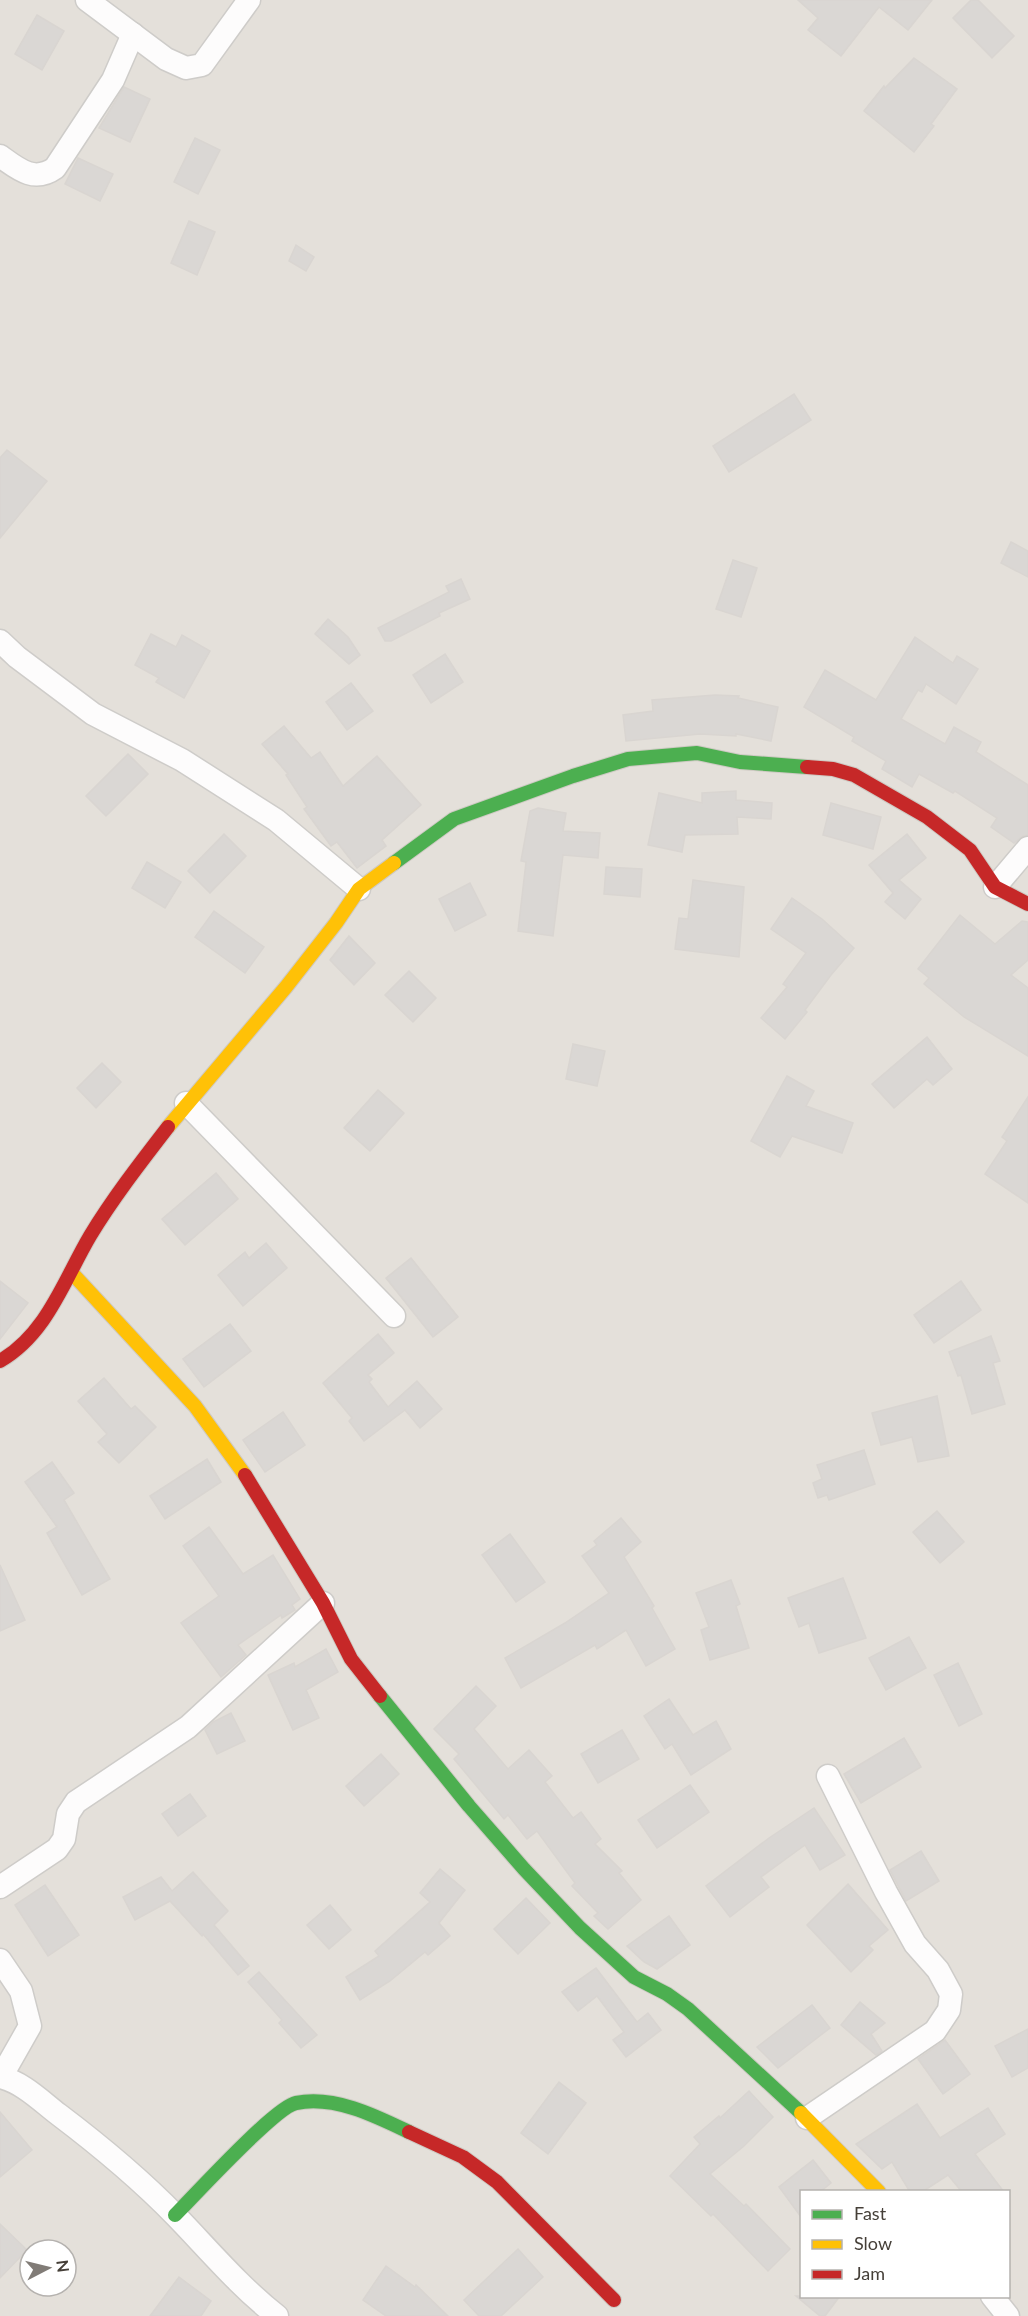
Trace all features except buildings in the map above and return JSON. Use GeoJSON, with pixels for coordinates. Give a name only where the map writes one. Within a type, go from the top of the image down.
{"type":"FeatureCollection","features":[{"type":"Feature","properties":{"kind":"street"},"geometry":{"type":"LineString","coordinates":[[87,0],[166,59],[186,68],[202,65],[249,0]]}},
{"type":"Feature","properties":{"kind":"street"},"geometry":{"type":"LineString","coordinates":[[0,156],[21,171],[36,175],[46,174],[55,168],[113,80],[133,34]]}},
{"type":"Feature","properties":{"kind":"street"},"geometry":{"type":"LineString","coordinates":[[0,641],[17,657],[93,714],[182,760],[276,820],[359,890]]}},
{"type":"Feature","properties":{"kind":"street"},"geometry":{"type":"LineString","coordinates":[[0,1361],[14,1353],[41,1325],[91,1234],[142,1161],[186,1103],[286,987],[359,890],[454,819],[573,776],[628,759],[697,753],[740,762],[833,769],[854,775],[900,799],[970,850],[995,887],[1028,904]]}},
{"type":"Feature","properties":{"kind":"street"},"geometry":{"type":"LineString","coordinates":[[995,887],[1028,848]]}},
{"type":"Feature","properties":{"kind":"street"},"geometry":{"type":"LineString","coordinates":[[186,1103],[394,1316]]}},
{"type":"Feature","properties":{"kind":"street"},"geometry":{"type":"LineString","coordinates":[[71,1272],[195,1406],[241,1468],[323,1603],[351,1659],[469,1806],[524,1869],[580,1928],[633,1977],[667,1994],[688,2008],[725,2045],[807,2118],[877,2190]]}},
{"type":"Feature","properties":{"kind":"street"},"geometry":{"type":"LineString","coordinates":[[0,1887],[57,1849],[63,1839],[68,1814],[76,1802],[188,1727],[323,1603]]}},
{"type":"Feature","properties":{"kind":"street"},"geometry":{"type":"LineString","coordinates":[[807,2118],[934,2031],[949,2010],[951,1994],[938,1970],[915,1944],[886,1893],[828,1776]]}},
{"type":"Feature","properties":{"kind":"street"},"geometry":{"type":"LineString","coordinates":[[0,1960],[21,1991],[30,2026],[1,2077],[17,2083],[75,2126],[129,2172],[175,2215],[263,2312]]}},
{"type":"Feature","properties":{"kind":"street"},"geometry":{"type":"LineString","coordinates":[[175,2215],[261,2128],[293,2103],[320,2101],[374,2115],[463,2157],[497,2182],[614,2300]]}},
{"type":"Feature","properties":{"kind":"street"},"geometry":{"type":"LineString","coordinates":[[994,2298],[1008,2316]]}},
{"type":"Feature","properties":{"kind":"shaded area"},"geometry":{"type":"Polygon","coordinates":[[[0,0],[1028,0],[1028,2316],[0,2316],[0,0]]]}},
{"type":"Feature","properties":{"kind":"traffic: fast"},"geometry":{"type":"LineString","coordinates":[[394,863],[454,819],[573,776],[628,759],[697,753],[740,762],[807,767]]}},
{"type":"Feature","properties":{"kind":"traffic: fast"},"geometry":{"type":"LineString","coordinates":[[380,1696],[469,1806],[580,1928],[634,1977],[667,1994],[688,2009],[801,2113]]}},
{"type":"Feature","properties":{"kind":"traffic: fast"},"geometry":{"type":"LineString","coordinates":[[175,2215],[271,2119],[296,2103],[310,2101],[340,2104],[409,2132]]}},
{"type":"Feature","properties":{"kind":"traffic: slow"},"geometry":{"type":"LineString","coordinates":[[168,1127],[286,987],[336,923],[359,889],[394,863]]}},
{"type":"Feature","properties":{"kind":"traffic: slow"},"geometry":{"type":"LineString","coordinates":[[71,1272],[195,1406],[245,1475]]}},
{"type":"Feature","properties":{"kind":"traffic: slow"},"geometry":{"type":"LineString","coordinates":[[801,2113],[877,2190]]}},
{"type":"Feature","properties":{"kind":"traffic: jam"},"geometry":{"type":"LineString","coordinates":[[807,767],[833,769],[854,775],[927,817],[970,850],[995,887],[1028,904]]}},
{"type":"Feature","properties":{"kind":"traffic: jam"},"geometry":{"type":"LineString","coordinates":[[0,1361],[16,1350],[42,1321],[99,1222],[168,1127]]}},
{"type":"Feature","properties":{"kind":"traffic: jam"},"geometry":{"type":"LineString","coordinates":[[245,1475],[323,1603],[351,1659],[380,1696]]}},
{"type":"Feature","properties":{"kind":"traffic: jam"},"geometry":{"type":"LineString","coordinates":[[409,2132],[463,2157],[497,2182],[614,2300]]}}]}
